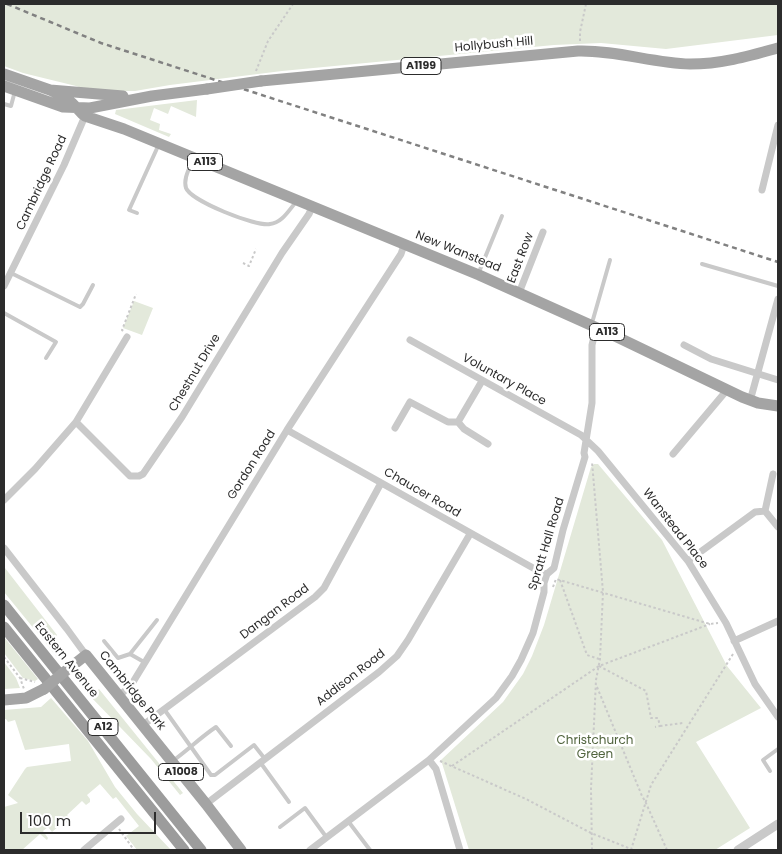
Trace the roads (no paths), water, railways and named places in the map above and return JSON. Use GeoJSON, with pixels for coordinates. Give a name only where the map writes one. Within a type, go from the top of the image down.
{"type":"FeatureCollection","features":[{"type":"Feature","properties":{"kind":"highway","name":"Eastern Avenue"},"geometry":{"type":"LineString","coordinates":[[4,605],[201,850]]}},
{"type":"Feature","properties":{"kind":"highway","name":"A12"},"geometry":{"type":"LineString","coordinates":[[4,627],[184,850]]}},
{"type":"Feature","properties":{"kind":"main road","name":"Hollybush Hill"},"geometry":{"type":"LineString","coordinates":[[87,112],[152,96],[207,89],[258,77],[578,51],[600,52],[691,64],[733,60],[778,48]]}},
{"type":"Feature","properties":{"kind":"main road","name":"Hollybush Hill"},"geometry":{"type":"LineString","coordinates":[[4,74],[50,90],[65,98],[76,107]]}},
{"type":"Feature","properties":{"kind":"main road"},"geometry":{"type":"LineString","coordinates":[[4,86],[63,107],[76,107]]}},
{"type":"Feature","properties":{"kind":"main road","name":"Hollybush Hill"},"geometry":{"type":"LineString","coordinates":[[50,90],[112,96],[152,96]]}},
{"type":"Feature","properties":{"kind":"main road","name":"New Wanstead"},"geometry":{"type":"LineString","coordinates":[[76,107],[81,114],[87,112],[479,275],[594,326],[750,401],[778,406]]}},
{"type":"Feature","properties":{"kind":"main road"},"geometry":{"type":"LineString","coordinates":[[4,700],[26,698],[40,686],[69,669],[86,655]]}},
{"type":"Feature","properties":{"kind":"main road","name":"Cambridge Park"},"geometry":{"type":"LineString","coordinates":[[86,655],[241,850]]}},
{"type":"Feature","properties":{"kind":"street","name":"Cambridge Road"},"geometry":{"type":"LineString","coordinates":[[4,286],[64,165],[87,112]]}},
{"type":"Feature","properties":{"kind":"street"},"geometry":{"type":"LineString","coordinates":[[762,190],[778,125]]}},
{"type":"Feature","properties":{"kind":"street","name":"Chestnut Drive"},"geometry":{"type":"LineString","coordinates":[[76,422],[130,476],[143,474],[177,425],[312,207]]}},
{"type":"Feature","properties":{"kind":"street","name":"East Row"},"geometry":{"type":"LineString","coordinates":[[519,293],[543,232]]}},
{"type":"Feature","properties":{"kind":"street","name":"Gordon Road"},"geometry":{"type":"LineString","coordinates":[[118,696],[130,687],[287,430],[404,245]]}},
{"type":"Feature","properties":{"kind":"street"},"geometry":{"type":"LineString","coordinates":[[750,401],[778,299]]}},
{"type":"Feature","properties":{"kind":"street","name":"Spratt Hall Road"},"geometry":{"type":"LineString","coordinates":[[310,850],[430,759],[496,698],[521,660],[533,633],[544,592],[543,588],[548,574],[554,568],[563,530],[588,456],[584,453],[592,403],[592,345],[594,326]]}},
{"type":"Feature","properties":{"kind":"street"},"geometry":{"type":"LineString","coordinates":[[4,500],[35,469],[76,422],[127,337]]}},
{"type":"Feature","properties":{"kind":"street","name":"Voluntary Place"},"geometry":{"type":"LineString","coordinates":[[410,340],[581,435],[587,441]]}},
{"type":"Feature","properties":{"kind":"street"},"geometry":{"type":"LineString","coordinates":[[684,345],[711,359],[778,380]]}},
{"type":"Feature","properties":{"kind":"street"},"geometry":{"type":"LineString","coordinates":[[458,422],[482,381]]}},
{"type":"Feature","properties":{"kind":"street"},"geometry":{"type":"LineString","coordinates":[[672,454],[727,390]]}},
{"type":"Feature","properties":{"kind":"street"},"geometry":{"type":"LineString","coordinates":[[395,428],[410,402],[448,422],[458,422],[464,429],[488,444]]}},
{"type":"Feature","properties":{"kind":"street","name":"Chaucer Road"},"geometry":{"type":"LineString","coordinates":[[287,430],[470,534],[542,573],[548,574]]}},
{"type":"Feature","properties":{"kind":"street","name":"Wanstead Place"},"geometry":{"type":"LineString","coordinates":[[587,441],[598,451],[688,561],[726,623],[755,684],[778,717]]}},
{"type":"Feature","properties":{"kind":"street"},"geometry":{"type":"LineString","coordinates":[[765,511],[773,474]]}},
{"type":"Feature","properties":{"kind":"street","name":"Dangan Road"},"geometry":{"type":"LineString","coordinates":[[143,725],[315,597],[324,588],[332,577],[381,483]]}},
{"type":"Feature","properties":{"kind":"street"},"geometry":{"type":"LineString","coordinates":[[688,561],[755,512],[765,511]]}},
{"type":"Feature","properties":{"kind":"street"},"geometry":{"type":"LineString","coordinates":[[765,511],[778,527]]}},
{"type":"Feature","properties":{"kind":"street","name":"Addison Road"},"geometry":{"type":"LineString","coordinates":[[206,804],[379,672],[397,656],[470,534]]}},
{"type":"Feature","properties":{"kind":"street","name":"Cambridge Park"},"geometry":{"type":"LineString","coordinates":[[4,548],[86,655]]}},
{"type":"Feature","properties":{"kind":"street"},"geometry":{"type":"LineString","coordinates":[[736,644],[778,621]]}},
{"type":"Feature","properties":{"kind":"street"},"geometry":{"type":"LineString","coordinates":[[430,759],[436,769],[460,850]]}},
{"type":"Feature","properties":{"kind":"street"},"geometry":{"type":"LineString","coordinates":[[84,850],[119,820]]}},
{"type":"Feature","properties":{"kind":"street"},"geometry":{"type":"LineString","coordinates":[[738,850],[778,824]]}},
{"type":"Feature","properties":{"kind":"lane"},"geometry":{"type":"LineString","coordinates":[[4,104],[11,106],[16,90]]}},
{"type":"Feature","properties":{"kind":"lane"},"geometry":{"type":"LineString","coordinates":[[137,213],[129,210],[159,143]]}},
{"type":"Feature","properties":{"kind":"lane"},"geometry":{"type":"LineString","coordinates":[[194,157],[184,180],[187,190],[192,196],[228,214],[252,222],[271,224],[283,217],[297,200]]}},
{"type":"Feature","properties":{"kind":"lane"},"geometry":{"type":"LineString","coordinates":[[479,275],[502,216]]}},
{"type":"Feature","properties":{"kind":"lane"},"geometry":{"type":"LineString","coordinates":[[594,326],[610,260]]}},
{"type":"Feature","properties":{"kind":"lane"},"geometry":{"type":"LineString","coordinates":[[702,264],[778,286]]}},
{"type":"Feature","properties":{"kind":"lane"},"geometry":{"type":"LineString","coordinates":[[11,273],[80,307],[93,286]]}},
{"type":"Feature","properties":{"kind":"lane"},"geometry":{"type":"LineString","coordinates":[[4,313],[56,342],[46,358]]}},
{"type":"Feature","properties":{"kind":"lane"},"geometry":{"type":"LineString","coordinates":[[104,640],[118,658],[130,654],[157,620]]}},
{"type":"Feature","properties":{"kind":"lane"},"geometry":{"type":"LineString","coordinates":[[130,654],[144,662]]}},
{"type":"Feature","properties":{"kind":"lane"},"geometry":{"type":"LineString","coordinates":[[164,709],[211,775],[215,775],[254,744],[289,802]]}},
{"type":"Feature","properties":{"kind":"lane"},"geometry":{"type":"LineString","coordinates":[[172,761],[191,748],[200,737],[216,727],[231,746]]}},
{"type":"Feature","properties":{"kind":"lane"},"geometry":{"type":"LineString","coordinates":[[770,771],[762,760],[778,749]]}},
{"type":"Feature","properties":{"kind":"lane"},"geometry":{"type":"LineString","coordinates":[[280,827],[306,808],[327,838]]}},
{"type":"Feature","properties":{"kind":"lane"},"geometry":{"type":"LineString","coordinates":[[348,822],[370,850]]}},
{"type":"Feature","properties":{"kind":"railway"},"geometry":{"type":"LineString","coordinates":[[7,4],[101,43],[778,262]]}},
{"type":"Feature","properties":{"kind":"park label","name":"Christchurch Green"},"geometry":{"type":"Point","coordinates":[595,748]}}]}
